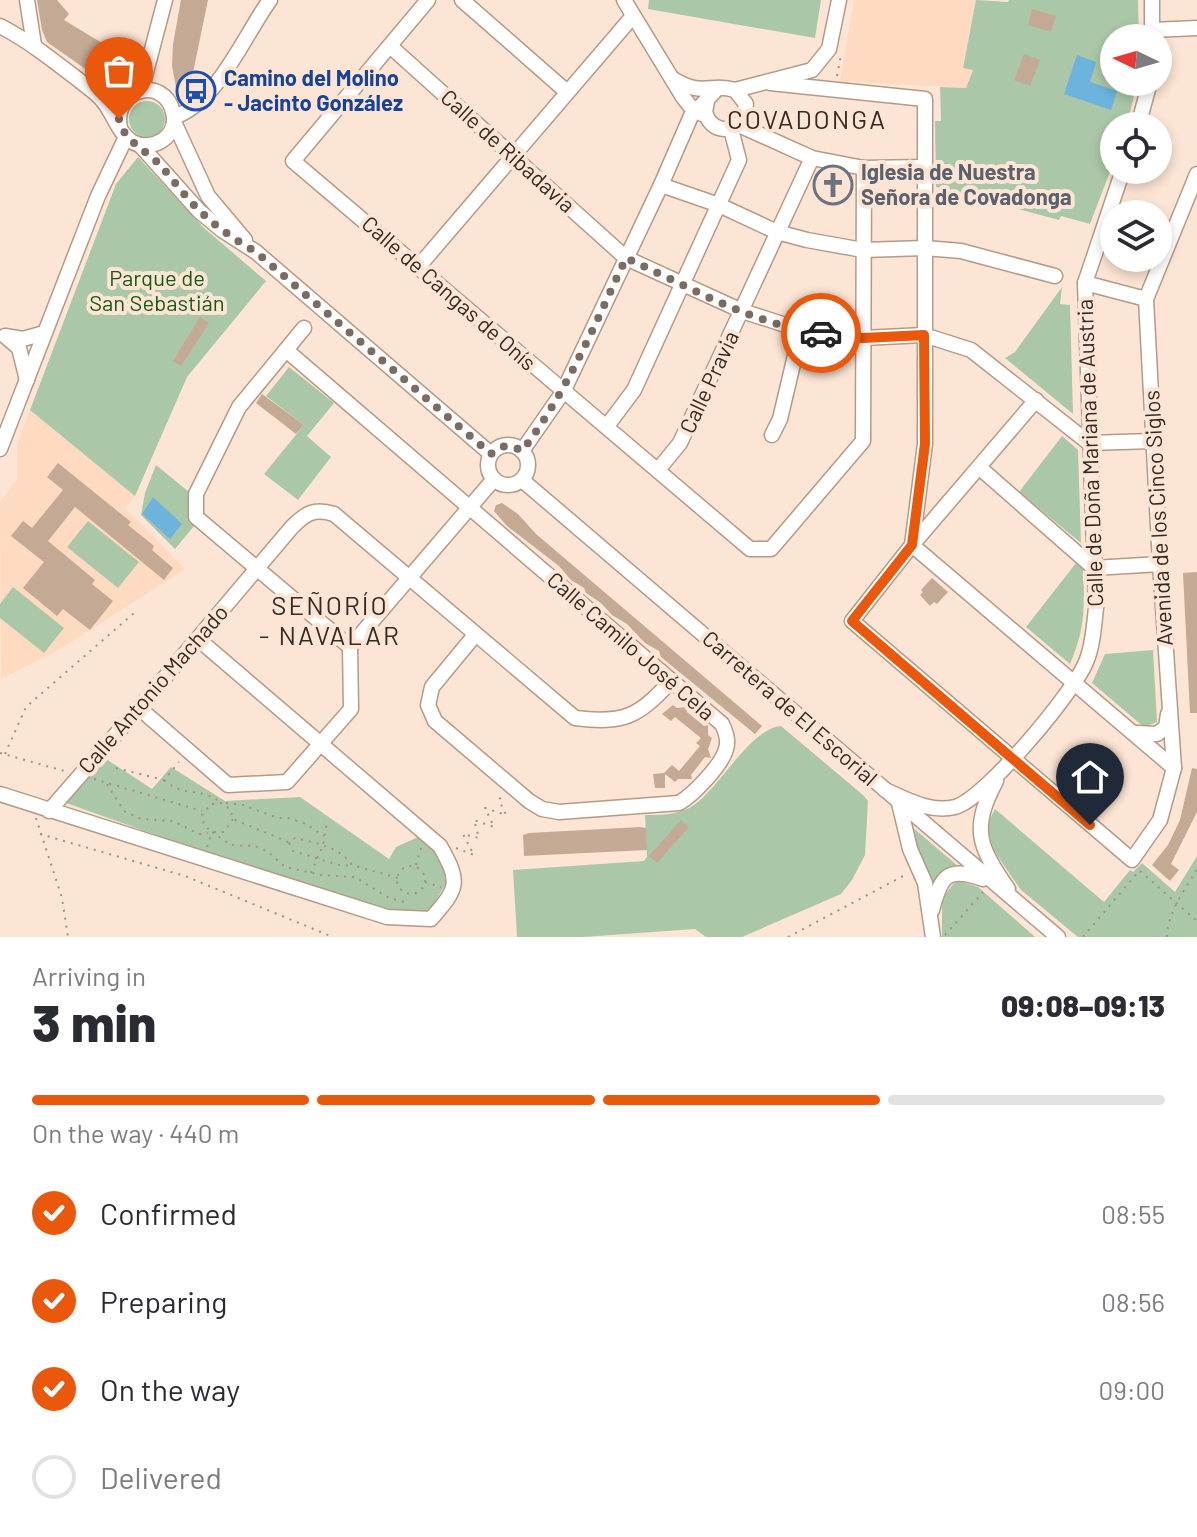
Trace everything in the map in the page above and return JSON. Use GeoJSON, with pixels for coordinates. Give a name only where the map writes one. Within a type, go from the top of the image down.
{"type":"FeatureCollection","features":[{"type":"Feature","properties":{"kind":"street"},"geometry":{"type":"LineString","coordinates":[[27,0],[34,45]]}},
{"type":"Feature","properties":{"kind":"street"},"geometry":{"type":"LineString","coordinates":[[141,91],[165,0]]}},
{"type":"Feature","properties":{"kind":"street"},"geometry":{"type":"LineString","coordinates":[[140,145],[149,146],[166,138],[174,120],[201,101],[270,0]]}},
{"type":"Feature","properties":{"kind":"street","name":"Calle de Cangas de Onís"},"geometry":{"type":"LineString","coordinates":[[428,0],[293,161],[750,549],[771,549],[863,441],[863,338]]}},
{"type":"Feature","properties":{"kind":"street"},"geometry":{"type":"LineString","coordinates":[[462,0],[567,92]]}},
{"type":"Feature","properties":{"kind":"street"},"geometry":{"type":"LineString","coordinates":[[522,451],[563,392],[687,127],[688,113],[683,97],[624,0]]}},
{"type":"Feature","properties":{"kind":"street"},"geometry":{"type":"LineString","coordinates":[[673,79],[691,89],[713,92],[770,83],[812,70],[829,49],[839,0]]}},
{"type":"Feature","properties":{"kind":"street"},"geometry":{"type":"LineString","coordinates":[[1152,0],[1152,24]]}},
{"type":"Feature","properties":{"kind":"street"},"geometry":{"type":"LineString","coordinates":[[419,266],[633,16]]}},
{"type":"Feature","properties":{"kind":"street"},"geometry":{"type":"LineString","coordinates":[[0,26],[34,45],[103,99],[123,133],[140,145],[199,211],[256,252],[491,454]]}},
{"type":"Feature","properties":{"kind":"street"},"geometry":{"type":"LineString","coordinates":[[1172,31],[1197,28]]}},
{"type":"Feature","properties":{"kind":"street","name":"Calle de Ribadavia"},"geometry":{"type":"LineString","coordinates":[[390,46],[626,258],[742,311],[801,330],[863,338],[924,335]]}},
{"type":"Feature","properties":{"kind":"street"},"geometry":{"type":"LineString","coordinates":[[746,104],[770,83],[925,99],[925,444],[912,545]]}},
{"type":"Feature","properties":{"kind":"street"},"geometry":{"type":"LineString","coordinates":[[0,449],[123,133],[120,109],[125,100],[141,91],[152,90],[165,97],[208,196],[256,252]]}},
{"type":"Feature","properties":{"kind":"street"},"geometry":{"type":"LineString","coordinates":[[683,97],[724,130],[735,127],[745,116],[746,104],[735,90]]}},
{"type":"Feature","properties":{"kind":"street"},"geometry":{"type":"LineString","coordinates":[[680,144],[705,117],[713,92]]}},
{"type":"Feature","properties":{"kind":"street"},"geometry":{"type":"LineString","coordinates":[[103,99],[125,100]]}},
{"type":"Feature","properties":{"kind":"street"},"geometry":{"type":"LineString","coordinates":[[687,127],[705,117]]}},
{"type":"Feature","properties":{"kind":"street"},"geometry":{"type":"LineString","coordinates":[[735,127],[812,158],[864,168],[925,167]]}},
{"type":"Feature","properties":{"kind":"street"},"geometry":{"type":"LineString","coordinates":[[607,426],[634,390],[739,160],[735,127]]}},
{"type":"Feature","properties":{"kind":"street","name":"Calle Pravia"},"geometry":{"type":"LineString","coordinates":[[658,470],[680,443],[812,158]]}},
{"type":"Feature","properties":{"kind":"street"},"geometry":{"type":"LineString","coordinates":[[863,338],[864,168]]}},
{"type":"Feature","properties":{"kind":"street","name":"Avenida de los Cinco Siglos"},"geometry":{"type":"LineString","coordinates":[[1013,759],[1132,860],[1160,820],[1174,768],[1146,299],[1197,174]]}},
{"type":"Feature","properties":{"kind":"street","name":"Calle de Doña Mariana de Austria"},"geometry":{"type":"LineString","coordinates":[[885,790],[930,809],[958,806],[1013,759],[1076,683],[1088,659],[1096,608],[1085,283],[1118,184]]}},
{"type":"Feature","properties":{"kind":"street"},"geometry":{"type":"LineString","coordinates":[[661,185],[719,205],[777,232],[807,240],[863,250],[925,248],[961,251],[1055,276]]}},
{"type":"Feature","properties":{"kind":"street"},"geometry":{"type":"LineString","coordinates":[[1085,283],[1146,299]]}},
{"type":"Feature","properties":{"kind":"street"},"geometry":{"type":"LineString","coordinates":[[304,328],[239,407],[196,494],[196,517],[350,647]]}},
{"type":"Feature","properties":{"kind":"street"},"geometry":{"type":"LineString","coordinates":[[772,435],[780,419],[801,330]]}},
{"type":"Feature","properties":{"kind":"street"},"geometry":{"type":"LineString","coordinates":[[3,334],[23,339],[44,333]]}},
{"type":"Feature","properties":{"kind":"street"},"geometry":{"type":"LineString","coordinates":[[3,334],[19,348],[27,381]]}},
{"type":"Feature","properties":{"kind":"street"},"geometry":{"type":"LineString","coordinates":[[924,335],[971,350],[1089,443],[1153,441]]}},
{"type":"Feature","properties":{"kind":"street","name":"Calle Camilo José Cela"},"geometry":{"type":"LineString","coordinates":[[286,350],[722,724],[727,737],[722,758],[688,798],[679,803],[559,812],[542,809],[508,785],[435,721],[428,705],[432,687],[475,635]]}},
{"type":"Feature","properties":{"kind":"street"},"geometry":{"type":"LineString","coordinates":[[1013,759],[852,621],[912,545],[1036,400]]}},
{"type":"Feature","properties":{"kind":"street"},"geometry":{"type":"LineString","coordinates":[[509,445],[522,451],[528,465],[522,480],[504,485],[494,479],[488,467],[491,454],[496,449],[509,445]]}},
{"type":"Feature","properties":{"kind":"street"},"geometry":{"type":"LineString","coordinates":[[980,468],[1094,568],[1160,564]]}},
{"type":"Feature","properties":{"kind":"street"},"geometry":{"type":"LineString","coordinates":[[139,708],[228,785],[287,782],[351,709],[350,647],[494,479]]}},
{"type":"Feature","properties":{"kind":"street","name":"Carretera de El Escorial"},"geometry":{"type":"LineString","coordinates":[[522,480],[1058,937]]}},
{"type":"Feature","properties":{"kind":"street","name":"Calle Antonio Machado"},"geometry":{"type":"LineString","coordinates":[[49,811],[305,514],[319,510],[334,514],[575,718],[594,720],[642,711],[671,681]]}},
{"type":"Feature","properties":{"kind":"street"},"geometry":{"type":"LineString","coordinates":[[912,545],[1174,768]]}},
{"type":"Feature","properties":{"kind":"street"},"geometry":{"type":"LineString","coordinates":[[0,794],[387,917],[431,919],[453,893],[454,871],[435,848],[198,639]]}},
{"type":"Feature","properties":{"kind":"street"},"geometry":{"type":"LineString","coordinates":[[1136,733],[1157,734],[1166,727],[1169,710]]}},
{"type":"Feature","properties":{"kind":"street"},"geometry":{"type":"LineString","coordinates":[[1000,773],[985,802],[979,827],[989,862],[1017,902]]}},
{"type":"Feature","properties":{"kind":"street"},"geometry":{"type":"LineString","coordinates":[[899,802],[910,849],[925,883],[933,937]]}},
{"type":"Feature","properties":{"kind":"street"},"geometry":{"type":"LineString","coordinates":[[931,914],[938,887],[948,875],[963,872],[992,882]]}},
{"type":"Feature","properties":{"kind":"path"},"geometry":{"type":"LineString","coordinates":[[836,80],[841,54]]}},
{"type":"Feature","properties":{"kind":"path"},"geometry":{"type":"LineString","coordinates":[[5,754],[26,707],[134,613]]}},
{"type":"Feature","properties":{"kind":"path"},"geometry":{"type":"LineString","coordinates":[[164,780],[188,752]]}},
{"type":"Feature","properties":{"kind":"path"},"geometry":{"type":"LineString","coordinates":[[0,753],[203,812]]}},
{"type":"Feature","properties":{"kind":"path"},"geometry":{"type":"LineString","coordinates":[[116,768],[164,780],[175,790],[201,792],[230,809],[233,819]]}},
{"type":"Feature","properties":{"kind":"path"},"geometry":{"type":"LineString","coordinates":[[107,783],[124,811],[141,819],[173,821],[199,834],[224,832],[233,819]]}},
{"type":"Feature","properties":{"kind":"path"},"geometry":{"type":"LineString","coordinates":[[416,867],[423,843],[435,848],[450,845],[474,855],[463,834],[479,838],[474,820],[494,827],[485,808],[506,815],[499,800],[508,785]]}},
{"type":"Feature","properties":{"kind":"path"},"geometry":{"type":"LineString","coordinates":[[324,836],[306,824],[243,805],[211,804],[203,812],[204,825],[231,845],[255,846],[267,851],[285,867],[355,877],[389,898],[405,902],[407,893]]}},
{"type":"Feature","properties":{"kind":"path"},"geometry":{"type":"LineString","coordinates":[[32,805],[62,898],[68,937]]}},
{"type":"Feature","properties":{"kind":"path"},"geometry":{"type":"LineString","coordinates":[[233,819],[288,842],[293,851],[398,878]]}},
{"type":"Feature","properties":{"kind":"path"},"geometry":{"type":"LineString","coordinates":[[311,873],[323,845],[327,822]]}},
{"type":"Feature","properties":{"kind":"path"},"geometry":{"type":"LineString","coordinates":[[203,859],[212,832]]}},
{"type":"Feature","properties":{"kind":"path"},"geometry":{"type":"LineString","coordinates":[[40,834],[185,876],[333,937]]}},
{"type":"Feature","properties":{"kind":"path"},"geometry":{"type":"LineString","coordinates":[[288,842],[295,838],[323,845],[346,856],[352,865]]}},
{"type":"Feature","properties":{"kind":"path"},"geometry":{"type":"LineString","coordinates":[[416,867],[423,873],[425,882],[420,890],[407,893],[399,885],[398,878],[402,869],[416,867]]}},
{"type":"Feature","properties":{"kind":"path"},"geometry":{"type":"LineString","coordinates":[[788,937],[919,867]]}},
{"type":"Feature","properties":{"kind":"path"},"geometry":{"type":"LineString","coordinates":[[1167,937],[1177,904],[1197,869]]}},
{"type":"Feature","properties":{"kind":"path"},"geometry":{"type":"LineString","coordinates":[[1083,937],[1140,870],[1197,921]]}},
{"type":"Feature","properties":{"kind":"path"},"geometry":{"type":"LineString","coordinates":[[945,937],[992,882]]}},
{"type":"Feature","properties":{"kind":"shaded area"},"geometry":{"type":"Polygon","coordinates":[[[854,0],[976,0],[963,67],[973,69],[966,88],[840,81],[854,0]]]}},
{"type":"Feature","properties":{"kind":"shaded area"},"geometry":{"type":"Polygon","coordinates":[[[30,410],[135,496],[125,508],[185,569],[65,646],[1,679],[0,502],[17,480],[17,446],[30,410]]]}},
{"type":"Feature","properties":{"kind":"green space"},"geometry":{"type":"Polygon","coordinates":[[[649,0],[821,0],[815,38],[648,9],[649,0]]]}},
{"type":"Feature","properties":{"kind":"green space"},"geometry":{"type":"Polygon","coordinates":[[[976,0],[1138,0],[1139,24],[1100,24],[1100,96],[1134,96],[1130,112],[1100,112],[1100,184],[1105,184],[1090,224],[1061,216],[1059,220],[936,187],[935,121],[941,121],[940,87],[966,88],[973,70],[963,68],[976,0]]]}},
{"type":"Feature","properties":{"kind":"green space"},"geometry":{"type":"Polygon","coordinates":[[[147,101],[160,106],[165,119],[160,132],[147,137],[134,132],[129,119],[134,106],[147,101]]]}},
{"type":"Feature","properties":{"kind":"green space","name":"Parque de San Sebastián"},"geometry":{"type":"Polygon","coordinates":[[[138,157],[204,228],[266,281],[187,377],[135,496],[30,410],[116,184],[138,157]]]}},
{"type":"Feature","properties":{"kind":"green space"},"geometry":{"type":"Polygon","coordinates":[[[1062,287],[1060,304],[1070,305],[1073,414],[1005,358],[1015,352],[1062,287]]]}},
{"type":"Feature","properties":{"kind":"green space"},"geometry":{"type":"Polygon","coordinates":[[[289,367],[334,403],[307,436],[331,457],[298,500],[264,474],[304,425],[266,396],[289,367]]]}},
{"type":"Feature","properties":{"kind":"green space"},"geometry":{"type":"Polygon","coordinates":[[[1062,436],[1078,450],[1081,543],[1019,492],[1062,436]]]}},
{"type":"Feature","properties":{"kind":"green space"},"geometry":{"type":"Polygon","coordinates":[[[156,465],[189,492],[188,510],[194,526],[175,549],[141,515],[145,493],[156,465]]]}},
{"type":"Feature","properties":{"kind":"green space"},"geometry":{"type":"Polygon","coordinates":[[[88,521],[139,562],[118,588],[67,547],[88,521]]]}},
{"type":"Feature","properties":{"kind":"green space"},"geometry":{"type":"Polygon","coordinates":[[[1076,563],[1083,568],[1084,606],[1079,640],[1070,664],[1026,627],[1076,563]]]}},
{"type":"Feature","properties":{"kind":"green space"},"geometry":{"type":"Polygon","coordinates":[[[13,587],[64,628],[44,653],[0,618],[0,604],[13,587]]]}},
{"type":"Feature","properties":{"kind":"green space"},"geometry":{"type":"Polygon","coordinates":[[[1153,650],[1157,722],[1144,727],[1092,683],[1105,654],[1153,650]]]}},
{"type":"Feature","properties":{"kind":"green space"},"geometry":{"type":"Polygon","coordinates":[[[781,726],[868,801],[865,855],[841,894],[742,937],[706,937],[695,929],[583,937],[517,937],[513,870],[644,861],[647,857],[645,815],[673,813],[700,801],[757,738],[781,726]]]}},
{"type":"Feature","properties":{"kind":"green space"},"geometry":{"type":"Polygon","coordinates":[[[103,757],[152,789],[171,767],[225,801],[300,797],[389,859],[396,847],[427,833],[454,871],[429,911],[387,917],[66,803],[103,757]]]}},
{"type":"Feature","properties":{"kind":"green space"},"geometry":{"type":"Polygon","coordinates":[[[995,809],[1104,902],[1130,870],[1133,872],[1142,863],[1175,892],[1197,856],[1197,937],[1078,937],[1021,890],[994,851],[988,831],[995,809]]]}},
{"type":"Feature","properties":{"kind":"green space"},"geometry":{"type":"Polygon","coordinates":[[[911,826],[959,867],[933,887],[930,874],[916,852],[911,826]]]}},
{"type":"Feature","properties":{"kind":"green space"},"geometry":{"type":"Polygon","coordinates":[[[960,881],[978,887],[1035,937],[942,937],[942,899],[954,883],[960,881]]]}},
{"type":"Feature","properties":{"kind":"water"},"geometry":{"type":"Polygon","coordinates":[[[1077,55],[1096,62],[1090,82],[1100,85],[1100,96],[1115,96],[1111,110],[1064,94],[1077,55]]]}},
{"type":"Feature","properties":{"kind":"water"},"geometry":{"type":"Polygon","coordinates":[[[153,497],[182,524],[170,539],[142,514],[153,497]]]}},
{"type":"Feature","properties":{"kind":"building"},"geometry":{"type":"Polygon","coordinates":[[[37,0],[57,0],[69,14],[64,20],[135,63],[125,87],[114,89],[47,42],[37,0]]]}},
{"type":"Feature","properties":{"kind":"building"},"geometry":{"type":"Polygon","coordinates":[[[181,0],[208,0],[191,82],[176,87],[172,66],[173,44],[181,0]]]}},
{"type":"Feature","properties":{"kind":"building"},"geometry":{"type":"Polygon","coordinates":[[[1032,9],[1056,16],[1051,32],[1028,25],[1032,9]]]}},
{"type":"Feature","properties":{"kind":"building"},"geometry":{"type":"Polygon","coordinates":[[[1024,54],[1040,60],[1030,86],[1014,80],[1024,54]]]}},
{"type":"Feature","properties":{"kind":"building","name":"Iglesia de Nuestra Señora de Covadonga"},"geometry":{"type":"Polygon","coordinates":[[[826,173],[844,176],[840,196],[832,194],[830,200],[821,198],[826,173]]]}},
{"type":"Feature","properties":{"kind":"building"},"geometry":{"type":"Polygon","coordinates":[[[200,317],[209,323],[181,366],[173,361],[200,317]]]}},
{"type":"Feature","properties":{"kind":"building"},"geometry":{"type":"Polygon","coordinates":[[[262,394],[304,425],[296,434],[256,403],[262,394]]]}},
{"type":"Feature","properties":{"kind":"building"},"geometry":{"type":"Polygon","coordinates":[[[58,463],[131,522],[128,525],[154,546],[152,550],[173,568],[164,580],[75,507],[48,541],[95,580],[92,584],[113,601],[90,630],[63,609],[57,616],[23,588],[44,562],[11,536],[23,521],[32,528],[63,490],[47,477],[58,463]]]}},
{"type":"Feature","properties":{"kind":"building"},"geometry":{"type":"Polygon","coordinates":[[[502,503],[762,726],[755,734],[661,657],[659,651],[645,643],[627,624],[586,593],[559,566],[507,526],[494,511],[496,505],[502,503]]]}},
{"type":"Feature","properties":{"kind":"building"},"geometry":{"type":"Polygon","coordinates":[[[1197,572],[1197,713],[1190,713],[1183,573],[1197,572]]]}},
{"type":"Feature","properties":{"kind":"building"},"geometry":{"type":"Polygon","coordinates":[[[932,578],[948,592],[937,604],[934,602],[930,606],[920,595],[932,578]]]}},
{"type":"Feature","properties":{"kind":"building"},"geometry":{"type":"Polygon","coordinates":[[[673,705],[677,708],[687,707],[687,712],[704,726],[708,725],[708,735],[712,738],[708,749],[711,758],[705,757],[691,775],[692,779],[678,779],[675,782],[665,774],[665,788],[655,788],[653,774],[664,773],[672,765],[679,771],[700,746],[696,743],[701,738],[675,717],[671,721],[662,714],[673,705]]]}},
{"type":"Feature","properties":{"kind":"building"},"geometry":{"type":"Polygon","coordinates":[[[1192,768],[1197,769],[1197,812],[1171,864],[1179,870],[1170,881],[1152,865],[1168,845],[1180,820],[1192,768]]]}},
{"type":"Feature","properties":{"kind":"building"},"geometry":{"type":"Polygon","coordinates":[[[681,820],[689,827],[657,863],[649,856],[681,820]]]}},
{"type":"Feature","properties":{"kind":"building"},"geometry":{"type":"Polygon","coordinates":[[[646,828],[647,850],[524,856],[523,835],[529,833],[646,828]]]}},
{"type":"Feature","properties":{"kind":"way so far"},"geometry":{"type":"LineString","coordinates":[[119,119],[126,137],[140,145],[165,170],[199,211],[256,252],[491,454],[509,445],[522,451],[538,429],[563,392],[626,258],[742,311],[801,330],[821,333]]}},
{"type":"Feature","properties":{"kind":"place","name":"Camino del Molino - Jacinto González"},"geometry":{"type":"Point","coordinates":[196,91]}},
{"type":"Feature","properties":{"kind":"place","name":"Iglesia de Nuestra Señora de Covadonga"},"geometry":{"type":"Point","coordinates":[833,185]}},
{"type":"Feature","properties":{"kind":"district","name":"COVADONGA"},"geometry":{"type":"Point","coordinates":[807,120]}},
{"type":"Feature","properties":{"kind":"district","name":"SEÑORÍO - NAVALAR"},"geometry":{"type":"Point","coordinates":[330,621]}},
{"type":"Feature","properties":{"kind":"route"},"geometry":{"type":"LineString","coordinates":[[821,333],[863,338],[924,335],[925,444],[912,545],[852,621],[1090,825]]}}]}
